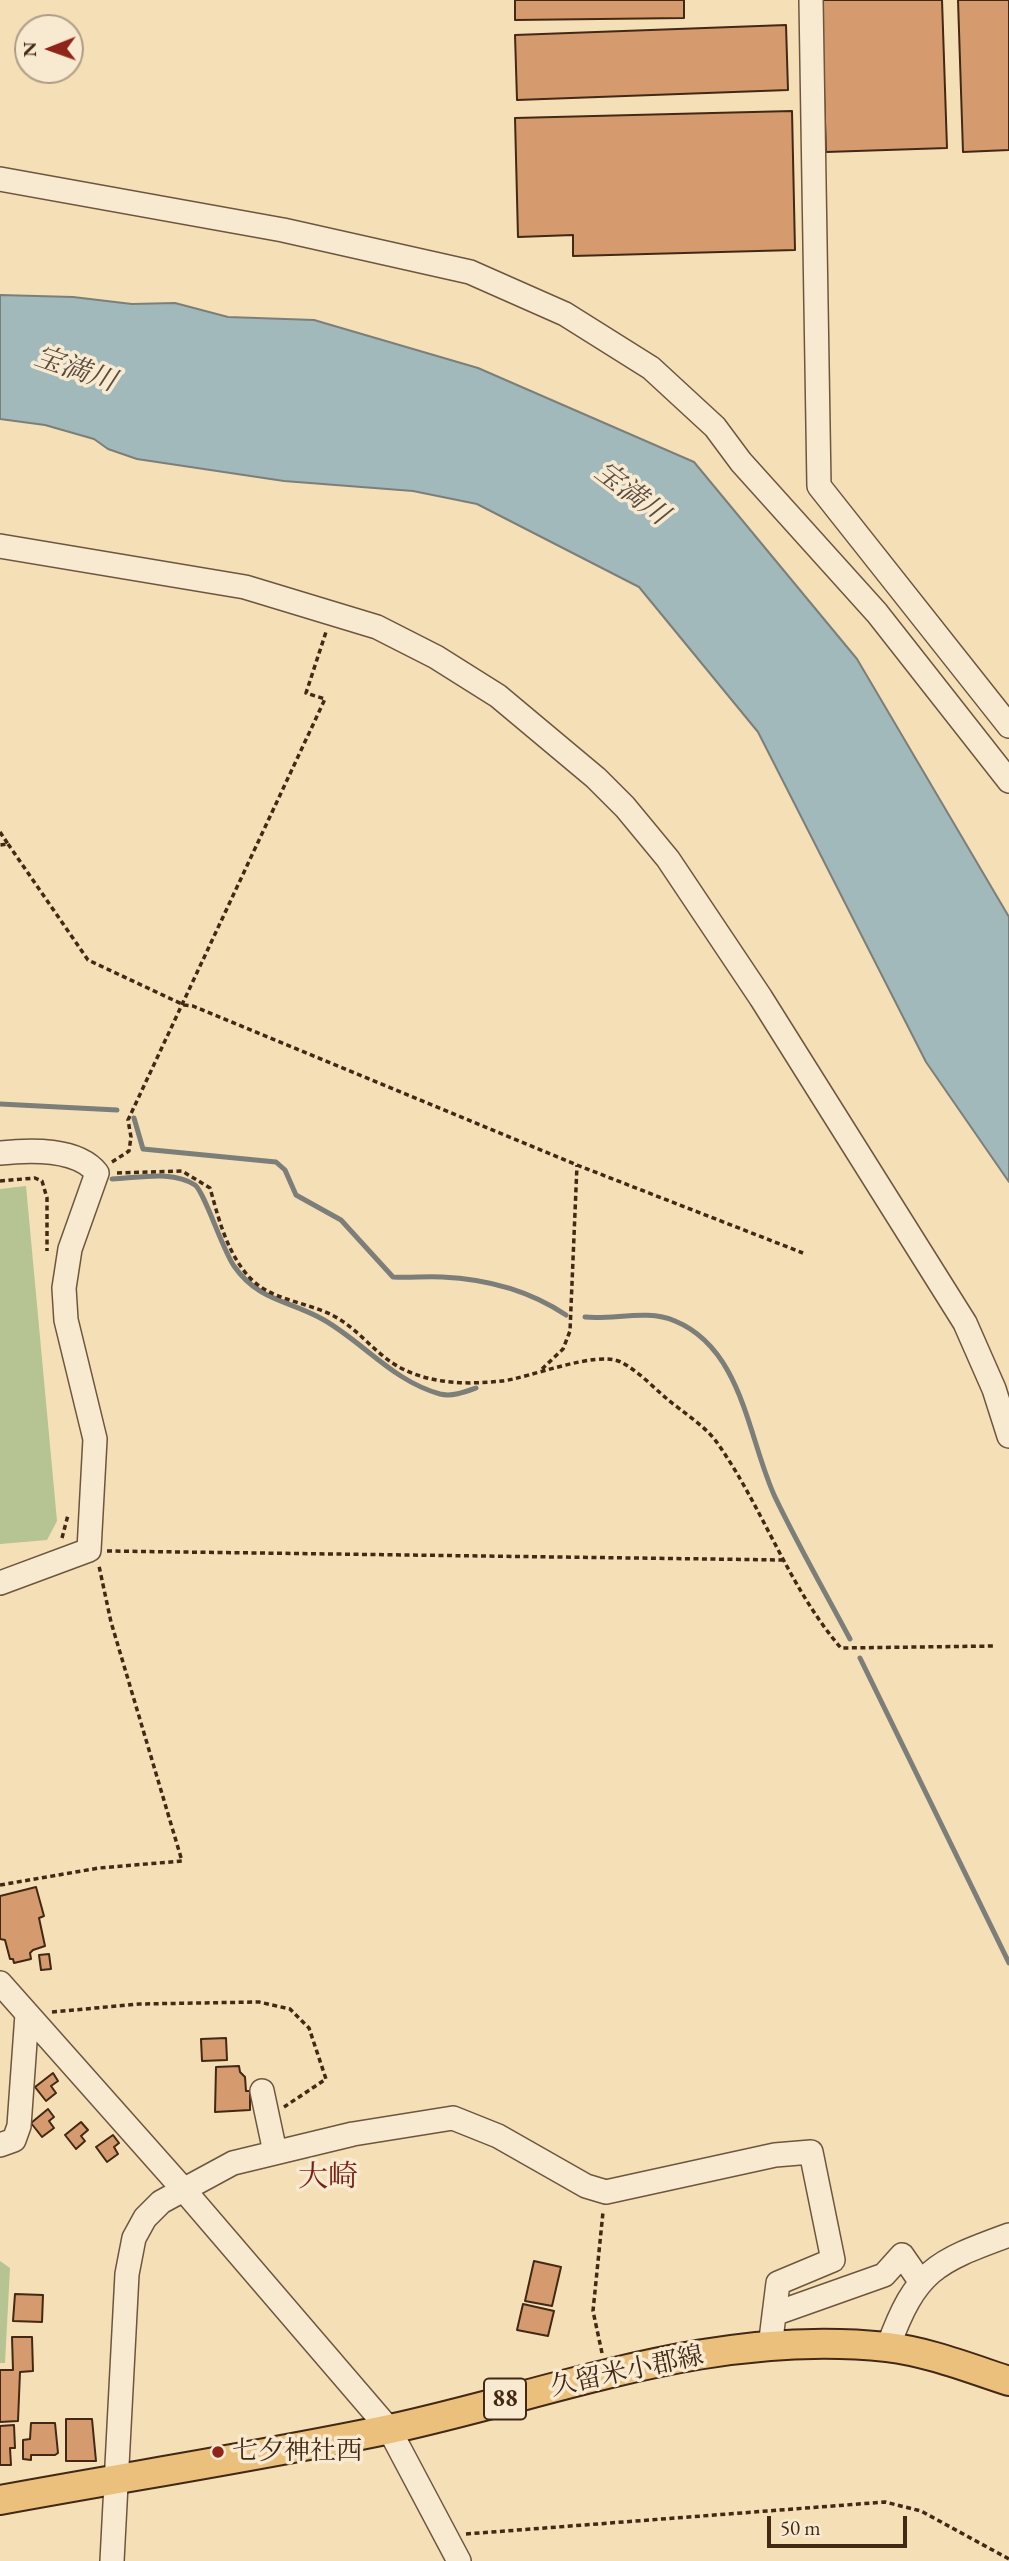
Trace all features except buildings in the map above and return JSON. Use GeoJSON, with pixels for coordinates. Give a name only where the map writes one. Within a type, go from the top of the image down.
{"type":"FeatureCollection","features":[{"type":"Feature","properties":{"kind":"main road","name":"久留米小郡線"},"geometry":{"type":"LineString","coordinates":[[0,2500],[389,2429],[654,2361],[770,2347],[807,2343],[888,2347],[943,2359],[1009,2381]]}},
{"type":"Feature","properties":{"kind":"street"},"geometry":{"type":"LineString","coordinates":[[811,0],[819,486],[1009,726]]}},
{"type":"Feature","properties":{"kind":"street"},"geometry":{"type":"LineString","coordinates":[[0,179],[283,230],[470,272],[588,327],[652,368],[715,427],[741,463],[877,613],[1009,781]]}},
{"type":"Feature","properties":{"kind":"street"},"geometry":{"type":"LineString","coordinates":[[0,545],[245,587],[376,627],[436,657],[498,696],[596,778],[625,807],[667,859],[761,999],[965,1323],[994,1389],[1009,1436]]}},
{"type":"Feature","properties":{"kind":"street"},"geometry":{"type":"LineString","coordinates":[[0,1153],[59,1154],[93,1168],[70,1249],[64,1288],[66,1320],[95,1438],[92,1550],[0,1583]]}},
{"type":"Feature","properties":{"kind":"street"},"geometry":{"type":"LineString","coordinates":[[0,1983],[15,2007],[183,2189],[389,2429],[459,2561]]}},
{"type":"Feature","properties":{"kind":"street"},"geometry":{"type":"LineString","coordinates":[[0,2146],[14,2140],[19,2126],[15,2007]]}},
{"type":"Feature","properties":{"kind":"street"},"geometry":{"type":"LineString","coordinates":[[262,2091],[275,2152]]}},
{"type":"Feature","properties":{"kind":"street"},"geometry":{"type":"LineString","coordinates":[[112,2561],[127,2274],[134,2238],[145,2218],[161,2202],[233,2163],[353,2134],[453,2118],[498,2136],[586,2186],[606,2192],[775,2155],[811,2152],[833,2260],[778,2283],[770,2347]]}},
{"type":"Feature","properties":{"kind":"street"},"geometry":{"type":"LineString","coordinates":[[888,2347],[900,2316],[920,2281],[951,2256],[1009,2235]]}},
{"type":"Feature","properties":{"kind":"street"},"geometry":{"type":"LineString","coordinates":[[774,2314],[884,2275],[902,2255],[920,2281]]}},
{"type":"Feature","properties":{"kind":"path"},"geometry":{"type":"LineString","coordinates":[[93,1168],[116,1162],[129,1152],[131,1137],[128,1120],[326,699],[306,693],[325,637]]}},
{"type":"Feature","properties":{"kind":"path"},"geometry":{"type":"LineString","coordinates":[[0,832],[88,960],[184,1005],[193,1006],[577,1165],[803,1253]]}},
{"type":"Feature","properties":{"kind":"path"},"geometry":{"type":"LineString","coordinates":[[0,845],[8,844]]}},
{"type":"Feature","properties":{"kind":"path"},"geometry":{"type":"LineString","coordinates":[[542,1369],[563,1349],[570,1331],[577,1165]]}},
{"type":"Feature","properties":{"kind":"path"},"geometry":{"type":"LineString","coordinates":[[93,1168],[182,1171],[210,1188],[229,1249],[253,1281],[277,1296],[316,1307],[338,1318],[393,1364],[424,1378],[456,1384],[504,1381],[542,1369],[602,1360],[618,1361],[634,1371],[717,1441],[784,1560],[841,1648],[995,1646]]}},
{"type":"Feature","properties":{"kind":"path"},"geometry":{"type":"LineString","coordinates":[[0,1181],[35,1178],[42,1181],[47,1198],[47,1261]]}},
{"type":"Feature","properties":{"kind":"path"},"geometry":{"type":"LineString","coordinates":[[54,1546],[67,1528],[68,1515]]}},
{"type":"Feature","properties":{"kind":"path"},"geometry":{"type":"LineString","coordinates":[[0,1885],[99,1868],[182,1861],[92,1550],[784,1560]]}},
{"type":"Feature","properties":{"kind":"path"},"geometry":{"type":"LineString","coordinates":[[15,2007],[259,2002],[290,2009],[309,2028],[326,2078],[268,2118]]}},
{"type":"Feature","properties":{"kind":"path"},"geometry":{"type":"LineString","coordinates":[[602,2353],[593,2311],[606,2192]]}},
{"type":"Feature","properties":{"kind":"path"},"geometry":{"type":"LineString","coordinates":[[447,2536],[885,2502],[921,2511],[1009,2559]]}},
{"type":"Feature","properties":{"kind":"green space"},"geometry":{"type":"Polygon","coordinates":[[[26,1186],[57,1521],[47,1540],[0,1544],[0,1189],[26,1186]]]}},
{"type":"Feature","properties":{"kind":"green space"},"geometry":{"type":"Polygon","coordinates":[[[0,2261],[10,2268],[5,2363],[0,2363],[0,2261]]]}},
{"type":"Feature","properties":{"kind":"water","name":"宝満川"},"geometry":{"type":"Polygon","coordinates":[[[0,295],[73,297],[132,304],[175,303],[228,317],[314,320],[478,368],[694,462],[857,659],[1009,917],[1009,1182],[926,1062],[758,732],[639,587],[477,504],[413,491],[284,481],[137,459],[108,449],[94,439],[45,425],[0,419],[0,295]]]}},
{"type":"Feature","properties":{"kind":"waterway"},"geometry":{"type":"LineString","coordinates":[[0,1104],[117,1110]]}},
{"type":"Feature","properties":{"kind":"waterway"},"geometry":{"type":"LineString","coordinates":[[134,1118],[143,1149],[276,1162],[285,1170],[296,1195],[341,1220],[393,1277],[475,1280],[523,1293],[566,1315]]}},
{"type":"Feature","properties":{"kind":"waterway"},"geometry":{"type":"LineString","coordinates":[[112,1179],[166,1176],[186,1180],[195,1185],[234,1266],[254,1287],[324,1320],[393,1371],[423,1388],[449,1395],[476,1388]]}},
{"type":"Feature","properties":{"kind":"waterway"},"geometry":{"type":"LineString","coordinates":[[585,1317],[642,1315],[664,1318],[698,1334],[716,1352],[740,1398],[775,1497],[850,1639]]}},
{"type":"Feature","properties":{"kind":"waterway"},"geometry":{"type":"LineString","coordinates":[[860,1658],[1009,1963]]}},
{"type":"Feature","properties":{"kind":"place","name":"七夕神社西"},"geometry":{"type":"Point","coordinates":[218,2452]}},
{"type":"Feature","properties":{"kind":"district","name":"大崎"},"geometry":{"type":"Point","coordinates":[328,2178]}}]}
